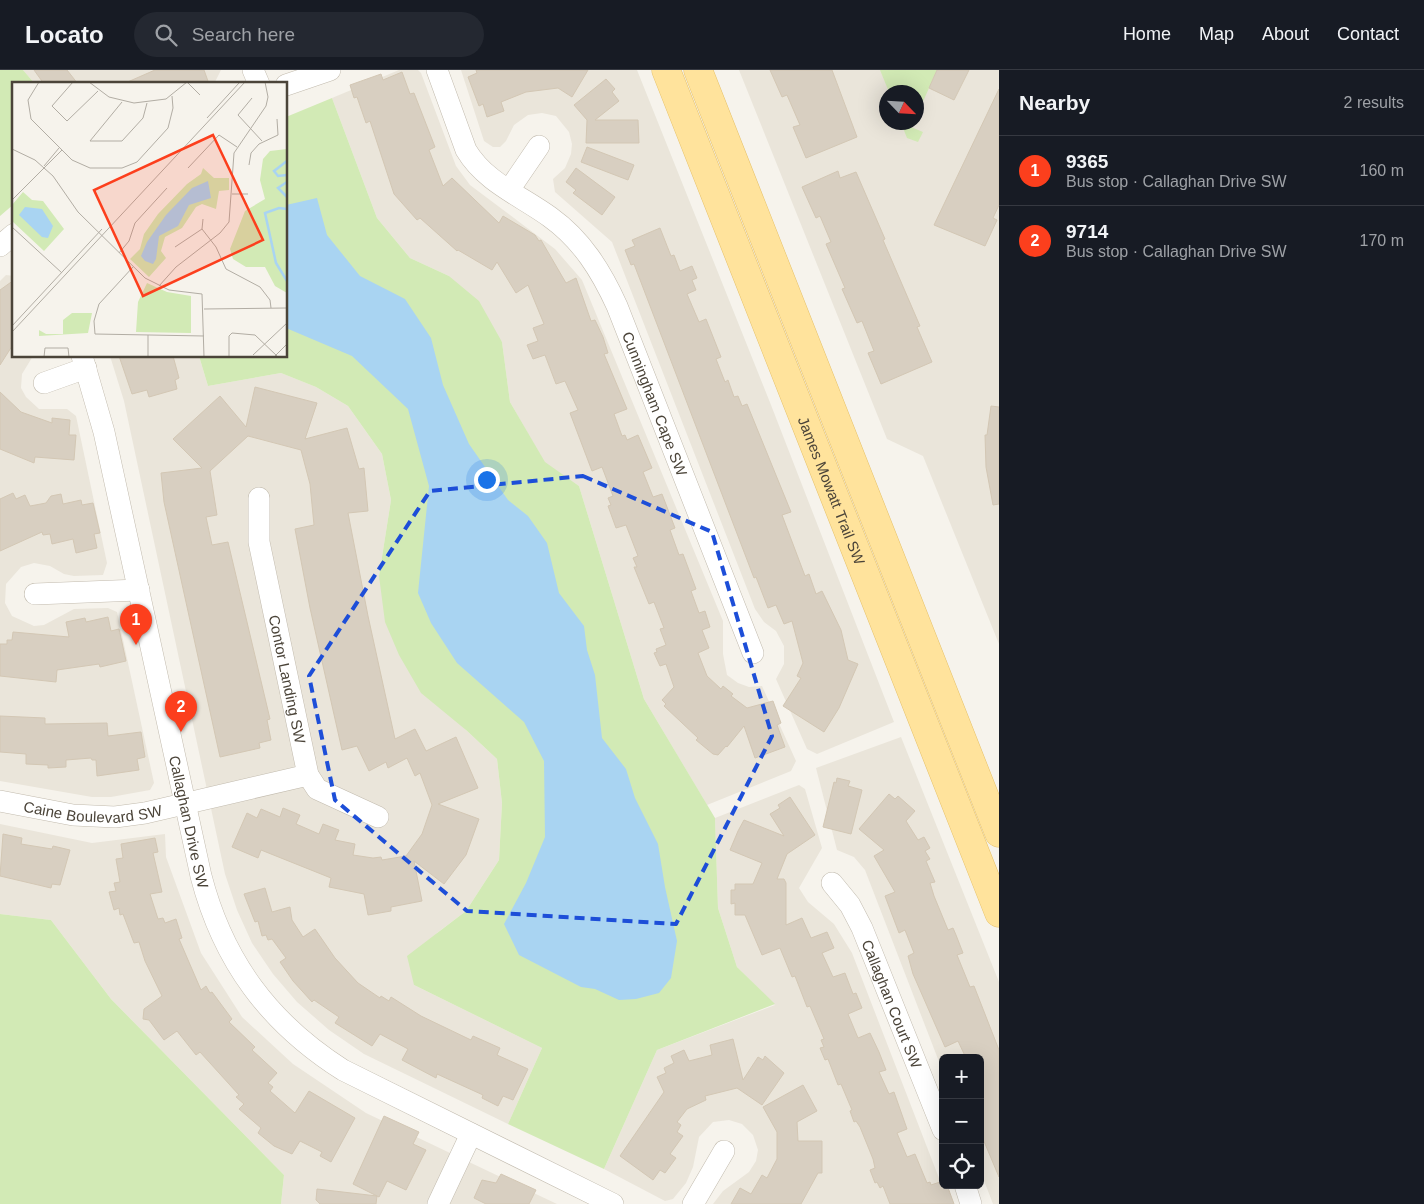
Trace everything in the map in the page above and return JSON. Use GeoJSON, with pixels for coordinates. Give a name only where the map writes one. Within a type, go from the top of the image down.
{"type":"FeatureCollection","features":[{"type":"Feature","properties":{"kind":"main road","name":"James Mowatt Trail SW"},"geometry":{"type":"LineString","coordinates":[[666,70],[999,913]]}},
{"type":"Feature","properties":{"kind":"main road","name":"James Mowatt Trail SW"},"geometry":{"type":"LineString","coordinates":[[698,70],[999,833]]}},
{"type":"Feature","properties":{"kind":"street"},"geometry":{"type":"LineString","coordinates":[[253,70],[258,82]]}},
{"type":"Feature","properties":{"kind":"street"},"geometry":{"type":"LineString","coordinates":[[288,85],[330,70]]}},
{"type":"Feature","properties":{"kind":"street","name":"Cunningham Cape SW"},"geometry":{"type":"LineString","coordinates":[[437,70],[466,150],[473,162],[489,177],[562,226],[590,257],[605,280],[617,306],[753,653]]}},
{"type":"Feature","properties":{"kind":"street"},"geometry":{"type":"LineString","coordinates":[[509,190],[539,146]]}},
{"type":"Feature","properties":{"kind":"street"},"geometry":{"type":"LineString","coordinates":[[0,246],[12,236]]}},
{"type":"Feature","properties":{"kind":"street"},"geometry":{"type":"LineString","coordinates":[[44,383],[84,362]]}},
{"type":"Feature","properties":{"kind":"street","name":"Callaghan Drive SW"},"geometry":{"type":"LineString","coordinates":[[84,362],[104,432],[184,804],[205,890],[216,924],[243,975],[265,1005],[302,1042],[343,1070],[613,1204]]}},
{"type":"Feature","properties":{"kind":"street","name":"Contor Landing SW"},"geometry":{"type":"LineString","coordinates":[[259,498],[259,542],[308,775]]}},
{"type":"Feature","properties":{"kind":"street"},"geometry":{"type":"LineString","coordinates":[[34,594],[138,590]]}},
{"type":"Feature","properties":{"kind":"street"},"geometry":{"type":"LineString","coordinates":[[308,775],[317,789],[378,818]]}},
{"type":"Feature","properties":{"kind":"street","name":"Caine Boulevard SW"},"geometry":{"type":"LineString","coordinates":[[0,801],[73,815],[103,817],[145,813],[308,775]]}},
{"type":"Feature","properties":{"kind":"street","name":"Callaghan Court SW"},"geometry":{"type":"LineString","coordinates":[[832,883],[850,905],[862,928],[939,1120]]}},
{"type":"Feature","properties":{"kind":"street"},"geometry":{"type":"LineString","coordinates":[[438,1204],[471,1134]]}},
{"type":"Feature","properties":{"kind":"street"},"geometry":{"type":"LineString","coordinates":[[693,1204],[724,1151]]}},
{"type":"Feature","properties":{"kind":"street"},"geometry":{"type":"LineString","coordinates":[[966,1189],[971,1204]]}},
{"type":"Feature","properties":{"kind":"highlighted area"},"geometry":{"type":"Polygon","coordinates":[[[583,476],[712,532],[772,736],[676,924],[467,911],[335,800],[309,676],[430,491],[583,476]]]}},
{"type":"Feature","properties":{"kind":"shaded area"},"geometry":{"type":"Polygon","coordinates":[[[23,70],[221,70],[215,82],[33,82],[23,70]]]}},
{"type":"Feature","properties":{"kind":"shaded area"},"geometry":{"type":"Polygon","coordinates":[[[399,70],[418,70],[421,73],[456,166],[470,185],[555,249],[582,280],[723,621],[723,654],[727,675],[738,683],[749,687],[762,686],[796,761],[791,771],[707,805],[644,699],[579,486],[545,463],[510,402],[502,342],[449,276],[410,258],[377,218],[332,98],[399,70]]]}},
{"type":"Feature","properties":{"kind":"shaded area"},"geometry":{"type":"Polygon","coordinates":[[[461,70],[637,70],[771,405],[894,722],[817,754],[807,749],[776,679],[784,664],[784,646],[776,631],[764,622],[755,609],[612,242],[555,192],[553,179],[565,168],[571,154],[572,144],[569,132],[556,116],[542,113],[528,115],[514,125],[506,141],[500,147],[493,147],[484,141],[461,70]]]}},
{"type":"Feature","properties":{"kind":"shaded area"},"geometry":{"type":"Polygon","coordinates":[[[739,70],[999,70],[999,644],[923,456],[887,439],[739,70]]]}},
{"type":"Feature","properties":{"kind":"shaded area"},"geometry":{"type":"Polygon","coordinates":[[[6,275],[12,276],[12,358],[32,358],[22,374],[21,388],[26,397],[39,409],[67,409],[76,416],[107,563],[103,575],[74,576],[64,574],[50,566],[34,563],[21,567],[6,584],[5,603],[12,616],[34,626],[44,625],[74,609],[108,608],[117,612],[154,783],[150,790],[111,797],[92,797],[0,781],[0,281],[6,275]]]}},
{"type":"Feature","properties":{"kind":"shaded area"},"geometry":{"type":"Polygon","coordinates":[[[111,358],[200,358],[208,386],[281,373],[316,387],[348,406],[382,454],[391,500],[379,576],[466,730],[497,759],[502,803],[499,860],[466,911],[437,933],[414,985],[542,1048],[508,1124],[364,1054],[329,1030],[297,1002],[273,974],[252,943],[237,910],[225,874],[124,401],[111,358]]]}},
{"type":"Feature","properties":{"kind":"shaded area"},"geometry":{"type":"Polygon","coordinates":[[[901,737],[999,982],[999,1204],[993,1204],[984,1180],[984,1054],[939,1054],[939,1062],[865,870],[854,857],[837,850],[816,768],[901,737]]]}},
{"type":"Feature","properties":{"kind":"shaded area"},"geometry":{"type":"Polygon","coordinates":[[[799,785],[805,789],[822,848],[799,888],[808,902],[834,924],[852,953],[939,1178],[939,1189],[943,1189],[949,1204],[713,1204],[723,1191],[749,1172],[756,1161],[758,1150],[753,1135],[742,1124],[729,1120],[713,1122],[699,1137],[693,1167],[686,1183],[673,1199],[665,1201],[604,1169],[657,1050],[775,1005],[737,967],[718,908],[715,818],[799,785]]]}},
{"type":"Feature","properties":{"kind":"shaded area"},"geometry":{"type":"Polygon","coordinates":[[[0,824],[92,843],[165,834],[166,857],[201,953],[242,1017],[293,1064],[366,1113],[557,1204],[281,1204],[284,1175],[111,999],[51,920],[0,914],[0,824]]]}},
{"type":"Feature","properties":{"kind":"green space"},"geometry":{"type":"Polygon","coordinates":[[[0,70],[23,70],[33,82],[12,82],[12,206],[0,216],[0,70]]]}},
{"type":"Feature","properties":{"kind":"green space"},"geometry":{"type":"Polygon","coordinates":[[[880,70],[937,70],[924,99],[924,85],[886,85],[880,70]]]}},
{"type":"Feature","properties":{"kind":"green space"},"geometry":{"type":"Polygon","coordinates":[[[332,98],[377,218],[410,258],[449,276],[479,301],[502,342],[510,402],[545,462],[579,486],[644,699],[715,818],[718,908],[737,967],[775,1004],[657,1050],[604,1169],[508,1124],[542,1048],[414,985],[407,956],[466,911],[499,860],[502,803],[497,759],[466,730],[421,693],[399,655],[385,622],[379,576],[391,500],[382,454],[348,406],[316,387],[281,373],[208,386],[200,358],[288,358],[288,116],[332,98]]]}},
{"type":"Feature","properties":{"kind":"green space"},"geometry":{"type":"Polygon","coordinates":[[[904,130],[923,132],[918,142],[907,138],[904,130]]]}},
{"type":"Feature","properties":{"kind":"green space"},"geometry":{"type":"Polygon","coordinates":[[[0,914],[51,920],[111,999],[284,1175],[281,1204],[0,1204],[0,914]]]}},
{"type":"Feature","properties":{"kind":"water"},"geometry":{"type":"Polygon","coordinates":[[[317,198],[327,235],[360,276],[405,299],[431,338],[443,385],[469,444],[508,500],[528,516],[547,543],[559,593],[584,626],[587,650],[595,675],[602,738],[626,769],[635,798],[658,844],[677,941],[671,978],[659,993],[636,999],[619,1000],[595,989],[581,987],[519,955],[504,924],[526,883],[545,837],[544,761],[524,722],[457,663],[431,623],[418,593],[429,486],[408,409],[352,356],[288,329],[288,205],[317,198]]]}},
{"type":"Feature","properties":{"kind":"building"},"geometry":{"type":"Polygon","coordinates":[[[34,70],[67,70],[76,82],[43,82],[34,70]]]}},
{"type":"Feature","properties":{"kind":"building"},"geometry":{"type":"Polygon","coordinates":[[[155,70],[204,70],[208,82],[128,82],[155,70]]]}},
{"type":"Feature","properties":{"kind":"building"},"geometry":{"type":"Polygon","coordinates":[[[476,70],[588,70],[572,97],[558,88],[526,92],[501,102],[504,111],[487,117],[483,104],[479,106],[468,77],[477,73],[476,70]]]}},
{"type":"Feature","properties":{"kind":"building"},"geometry":{"type":"Polygon","coordinates":[[[770,70],[832,70],[857,137],[806,158],[793,127],[800,125],[787,95],[782,97],[770,70]]]}},
{"type":"Feature","properties":{"kind":"building"},"geometry":{"type":"Polygon","coordinates":[[[937,70],[969,70],[954,100],[929,88],[937,70]]]}},
{"type":"Feature","properties":{"kind":"building"},"geometry":{"type":"Polygon","coordinates":[[[402,72],[410,94],[414,93],[435,147],[429,150],[443,186],[452,178],[499,223],[503,216],[535,235],[539,241],[541,240],[566,283],[576,278],[591,321],[595,320],[603,337],[608,353],[604,354],[627,409],[614,414],[622,436],[625,435],[627,440],[638,435],[652,468],[643,472],[653,497],[662,494],[675,528],[670,530],[679,555],[683,554],[696,589],[691,591],[699,613],[705,611],[710,627],[702,630],[709,648],[698,653],[707,676],[721,689],[723,686],[733,694],[731,696],[747,708],[773,701],[781,723],[777,725],[785,747],[755,758],[744,726],[727,747],[718,755],[713,754],[696,740],[698,738],[664,706],[666,704],[662,700],[674,687],[666,664],[660,666],[654,653],[657,652],[656,649],[666,645],[660,629],[664,628],[654,602],[649,604],[634,567],[637,567],[633,558],[638,556],[626,525],[616,528],[608,506],[611,505],[608,498],[613,496],[602,467],[592,471],[570,413],[578,410],[565,381],[556,384],[545,355],[533,359],[527,345],[538,341],[533,328],[544,324],[528,285],[516,293],[497,262],[492,270],[457,251],[420,218],[417,220],[394,194],[370,121],[366,123],[357,97],[354,98],[350,85],[381,74],[383,80],[402,72]]]}},
{"type":"Feature","properties":{"kind":"building"},"geometry":{"type":"Polygon","coordinates":[[[606,79],[615,89],[612,92],[619,101],[595,120],[638,120],[639,143],[586,143],[587,120],[574,105],[606,79]]]}},
{"type":"Feature","properties":{"kind":"building"},"geometry":{"type":"Polygon","coordinates":[[[999,89],[999,205],[993,218],[997,220],[985,246],[934,225],[999,89]]]}},
{"type":"Feature","properties":{"kind":"building"},"geometry":{"type":"Polygon","coordinates":[[[587,147],[634,165],[628,180],[581,162],[587,147]]]}},
{"type":"Feature","properties":{"kind":"building"},"geometry":{"type":"Polygon","coordinates":[[[576,168],[615,197],[602,215],[573,193],[576,190],[566,182],[576,168]]]}},
{"type":"Feature","properties":{"kind":"building"},"geometry":{"type":"Polygon","coordinates":[[[838,171],[840,178],[856,172],[920,326],[917,327],[932,362],[881,384],[868,353],[874,351],[862,321],[857,323],[842,289],[845,288],[826,244],[831,242],[820,216],[816,218],[802,187],[838,171]]]}},
{"type":"Feature","properties":{"kind":"building"},"geometry":{"type":"Polygon","coordinates":[[[660,228],[671,256],[674,255],[680,271],[692,266],[697,278],[692,280],[696,290],[687,294],[699,322],[706,319],[721,357],[716,359],[725,382],[728,380],[734,397],[738,396],[742,406],[747,404],[791,512],[782,515],[805,576],[809,574],[816,594],[822,591],[841,630],[848,660],[858,664],[839,708],[824,732],[783,706],[801,678],[797,676],[803,663],[792,621],[784,624],[776,605],[768,608],[756,577],[754,578],[634,264],[631,265],[625,250],[635,246],[632,240],[660,228]]]}},
{"type":"Feature","properties":{"kind":"building"},"geometry":{"type":"Polygon","coordinates":[[[12,281],[12,346],[0,365],[0,290],[12,281]]]}},
{"type":"Feature","properties":{"kind":"building"},"geometry":{"type":"Polygon","coordinates":[[[120,358],[174,358],[179,378],[175,380],[177,389],[149,397],[147,390],[132,394],[120,358]]]}},
{"type":"Feature","properties":{"kind":"building"},"geometry":{"type":"Polygon","coordinates":[[[255,387],[317,403],[305,439],[347,428],[359,469],[364,468],[368,511],[348,513],[395,739],[415,729],[426,751],[456,737],[478,788],[438,804],[479,819],[466,855],[444,884],[414,861],[422,901],[391,907],[391,911],[368,915],[364,894],[329,887],[331,878],[261,850],[258,858],[232,847],[247,813],[257,818],[261,809],[280,817],[283,808],[300,815],[296,824],[319,834],[323,824],[339,830],[335,840],[355,844],[353,855],[373,858],[381,857],[382,860],[406,856],[422,834],[432,805],[420,773],[415,776],[407,758],[388,768],[386,762],[369,771],[357,746],[342,750],[310,608],[295,529],[314,525],[310,484],[301,450],[248,436],[210,471],[217,515],[206,517],[212,545],[228,542],[270,719],[267,720],[271,740],[259,743],[260,748],[220,757],[164,502],[161,473],[202,468],[173,439],[220,396],[246,427],[255,387]]]}},
{"type":"Feature","properties":{"kind":"building"},"geometry":{"type":"Polygon","coordinates":[[[0,392],[21,412],[52,423],[52,418],[70,420],[69,435],[76,435],[74,460],[35,457],[34,463],[0,449],[0,392]]]}},
{"type":"Feature","properties":{"kind":"building"},"geometry":{"type":"Polygon","coordinates":[[[991,406],[999,407],[999,504],[993,505],[986,467],[985,435],[987,435],[991,406]]]}},
{"type":"Feature","properties":{"kind":"building"},"geometry":{"type":"Polygon","coordinates":[[[13,493],[16,499],[25,495],[30,506],[46,503],[51,496],[61,494],[63,504],[81,500],[82,505],[93,503],[100,533],[94,534],[97,548],[76,553],[73,539],[52,544],[50,534],[43,535],[42,532],[0,551],[0,499],[13,493]]]}},
{"type":"Feature","properties":{"kind":"building"},"geometry":{"type":"Polygon","coordinates":[[[108,617],[111,631],[119,629],[126,661],[100,667],[99,664],[57,670],[56,682],[0,676],[0,644],[7,644],[7,640],[12,640],[13,632],[69,637],[66,622],[85,618],[86,622],[108,617]]]}},
{"type":"Feature","properties":{"kind":"building"},"geometry":{"type":"Polygon","coordinates":[[[0,716],[45,718],[45,724],[107,723],[108,736],[141,732],[145,757],[137,759],[139,770],[97,776],[96,760],[91,758],[66,760],[66,767],[48,768],[48,765],[26,764],[26,754],[0,752],[0,716]]]}},
{"type":"Feature","properties":{"kind":"building"},"geometry":{"type":"Polygon","coordinates":[[[837,778],[850,781],[848,786],[862,790],[851,834],[823,827],[834,782],[836,783],[837,778]]]}},
{"type":"Feature","properties":{"kind":"building"},"geometry":{"type":"Polygon","coordinates":[[[889,794],[895,799],[898,796],[915,811],[906,821],[918,840],[924,837],[930,848],[925,851],[930,859],[926,861],[935,882],[930,883],[934,896],[948,930],[953,928],[956,935],[963,953],[957,955],[970,987],[974,986],[999,1050],[999,1177],[984,1141],[984,1054],[964,1054],[958,1041],[945,1047],[913,974],[908,956],[914,953],[905,930],[899,933],[885,896],[895,892],[874,856],[884,850],[859,829],[889,794]]]}},
{"type":"Feature","properties":{"kind":"building"},"geometry":{"type":"Polygon","coordinates":[[[790,797],[815,835],[787,854],[777,879],[784,879],[786,883],[786,925],[802,918],[811,938],[827,932],[834,948],[822,953],[833,977],[845,973],[853,994],[856,993],[862,1008],[848,1014],[858,1038],[870,1033],[879,1052],[886,1070],[879,1072],[889,1094],[894,1092],[907,1129],[897,1133],[907,1157],[915,1154],[927,1183],[930,1182],[931,1185],[939,1182],[939,1189],[948,1189],[954,1204],[890,1204],[883,1186],[880,1188],[877,1182],[875,1183],[870,1170],[875,1168],[873,1159],[860,1127],[856,1121],[854,1122],[850,1111],[852,1110],[841,1084],[838,1085],[828,1059],[825,1060],[820,1048],[824,1047],[821,1040],[824,1039],[810,1006],[807,1007],[795,976],[792,977],[780,948],[762,955],[745,915],[735,915],[735,903],[731,904],[731,890],[735,890],[735,884],[753,884],[762,863],[730,850],[744,820],[784,836],[770,814],[780,808],[778,805],[790,797]]]}},
{"type":"Feature","properties":{"kind":"building"},"geometry":{"type":"Polygon","coordinates":[[[3,834],[22,838],[21,844],[52,849],[53,846],[70,850],[60,885],[52,884],[51,888],[0,876],[3,834]]]}},
{"type":"Feature","properties":{"kind":"building"},"geometry":{"type":"Polygon","coordinates":[[[155,838],[158,852],[153,853],[162,892],[150,894],[158,919],[163,918],[165,923],[176,919],[182,938],[179,939],[201,990],[206,986],[210,993],[212,992],[232,1019],[229,1022],[255,1047],[252,1050],[277,1073],[268,1083],[273,1087],[270,1091],[295,1113],[309,1091],[355,1118],[331,1162],[320,1156],[322,1152],[300,1141],[292,1154],[274,1146],[258,1133],[261,1128],[239,1109],[244,1104],[236,1097],[239,1095],[200,1052],[196,1055],[177,1031],[164,1040],[149,1020],[143,1019],[144,1009],[162,996],[145,961],[139,942],[134,943],[123,914],[120,915],[119,908],[114,910],[109,892],[116,891],[114,883],[120,882],[116,859],[123,858],[121,844],[155,838]]]}},
{"type":"Feature","properties":{"kind":"building"},"geometry":{"type":"Polygon","coordinates":[[[265,888],[272,912],[290,907],[292,920],[303,937],[315,929],[335,958],[358,983],[380,998],[381,996],[389,1001],[391,997],[421,1016],[471,1040],[473,1036],[500,1048],[497,1055],[528,1069],[513,1100],[503,1096],[498,1106],[482,1098],[483,1095],[437,1074],[436,1078],[402,1060],[408,1049],[380,1034],[372,1046],[335,1023],[339,1017],[314,1000],[312,1002],[293,981],[280,962],[286,958],[272,939],[268,940],[266,935],[262,936],[258,921],[255,922],[244,894],[265,888]]]}},
{"type":"Feature","properties":{"kind":"building"},"geometry":{"type":"Polygon","coordinates":[[[733,1039],[743,1080],[758,1057],[763,1060],[765,1056],[784,1073],[762,1105],[737,1088],[705,1096],[706,1100],[687,1109],[677,1122],[681,1125],[677,1132],[683,1136],[670,1154],[676,1158],[665,1173],[660,1170],[653,1180],[620,1156],[664,1092],[657,1077],[666,1073],[664,1068],[674,1063],[671,1056],[684,1050],[689,1061],[712,1055],[710,1045],[733,1039]]]}},
{"type":"Feature","properties":{"kind":"building"},"geometry":{"type":"Polygon","coordinates":[[[803,1085],[817,1111],[797,1122],[798,1141],[822,1141],[822,1173],[818,1173],[801,1204],[731,1204],[740,1188],[751,1194],[762,1175],[767,1178],[777,1159],[777,1132],[763,1107],[803,1085]]]}},
{"type":"Feature","properties":{"kind":"building"},"geometry":{"type":"Polygon","coordinates":[[[384,1116],[419,1132],[413,1144],[426,1150],[406,1190],[387,1181],[379,1197],[353,1184],[384,1116]]]}},
{"type":"Feature","properties":{"kind":"building"},"geometry":{"type":"Polygon","coordinates":[[[501,1174],[536,1190],[529,1204],[486,1204],[474,1198],[482,1180],[496,1183],[501,1174]]]}},
{"type":"Feature","properties":{"kind":"building"},"geometry":{"type":"Polygon","coordinates":[[[317,1189],[377,1196],[376,1204],[320,1204],[316,1200],[317,1189]]]}},
{"type":"Feature","properties":{"kind":"place","name":"9365"},"geometry":{"type":"Point","coordinates":[136,645]}},
{"type":"Feature","properties":{"kind":"place","name":"9714"},"geometry":{"type":"Point","coordinates":[181,732]}}]}
